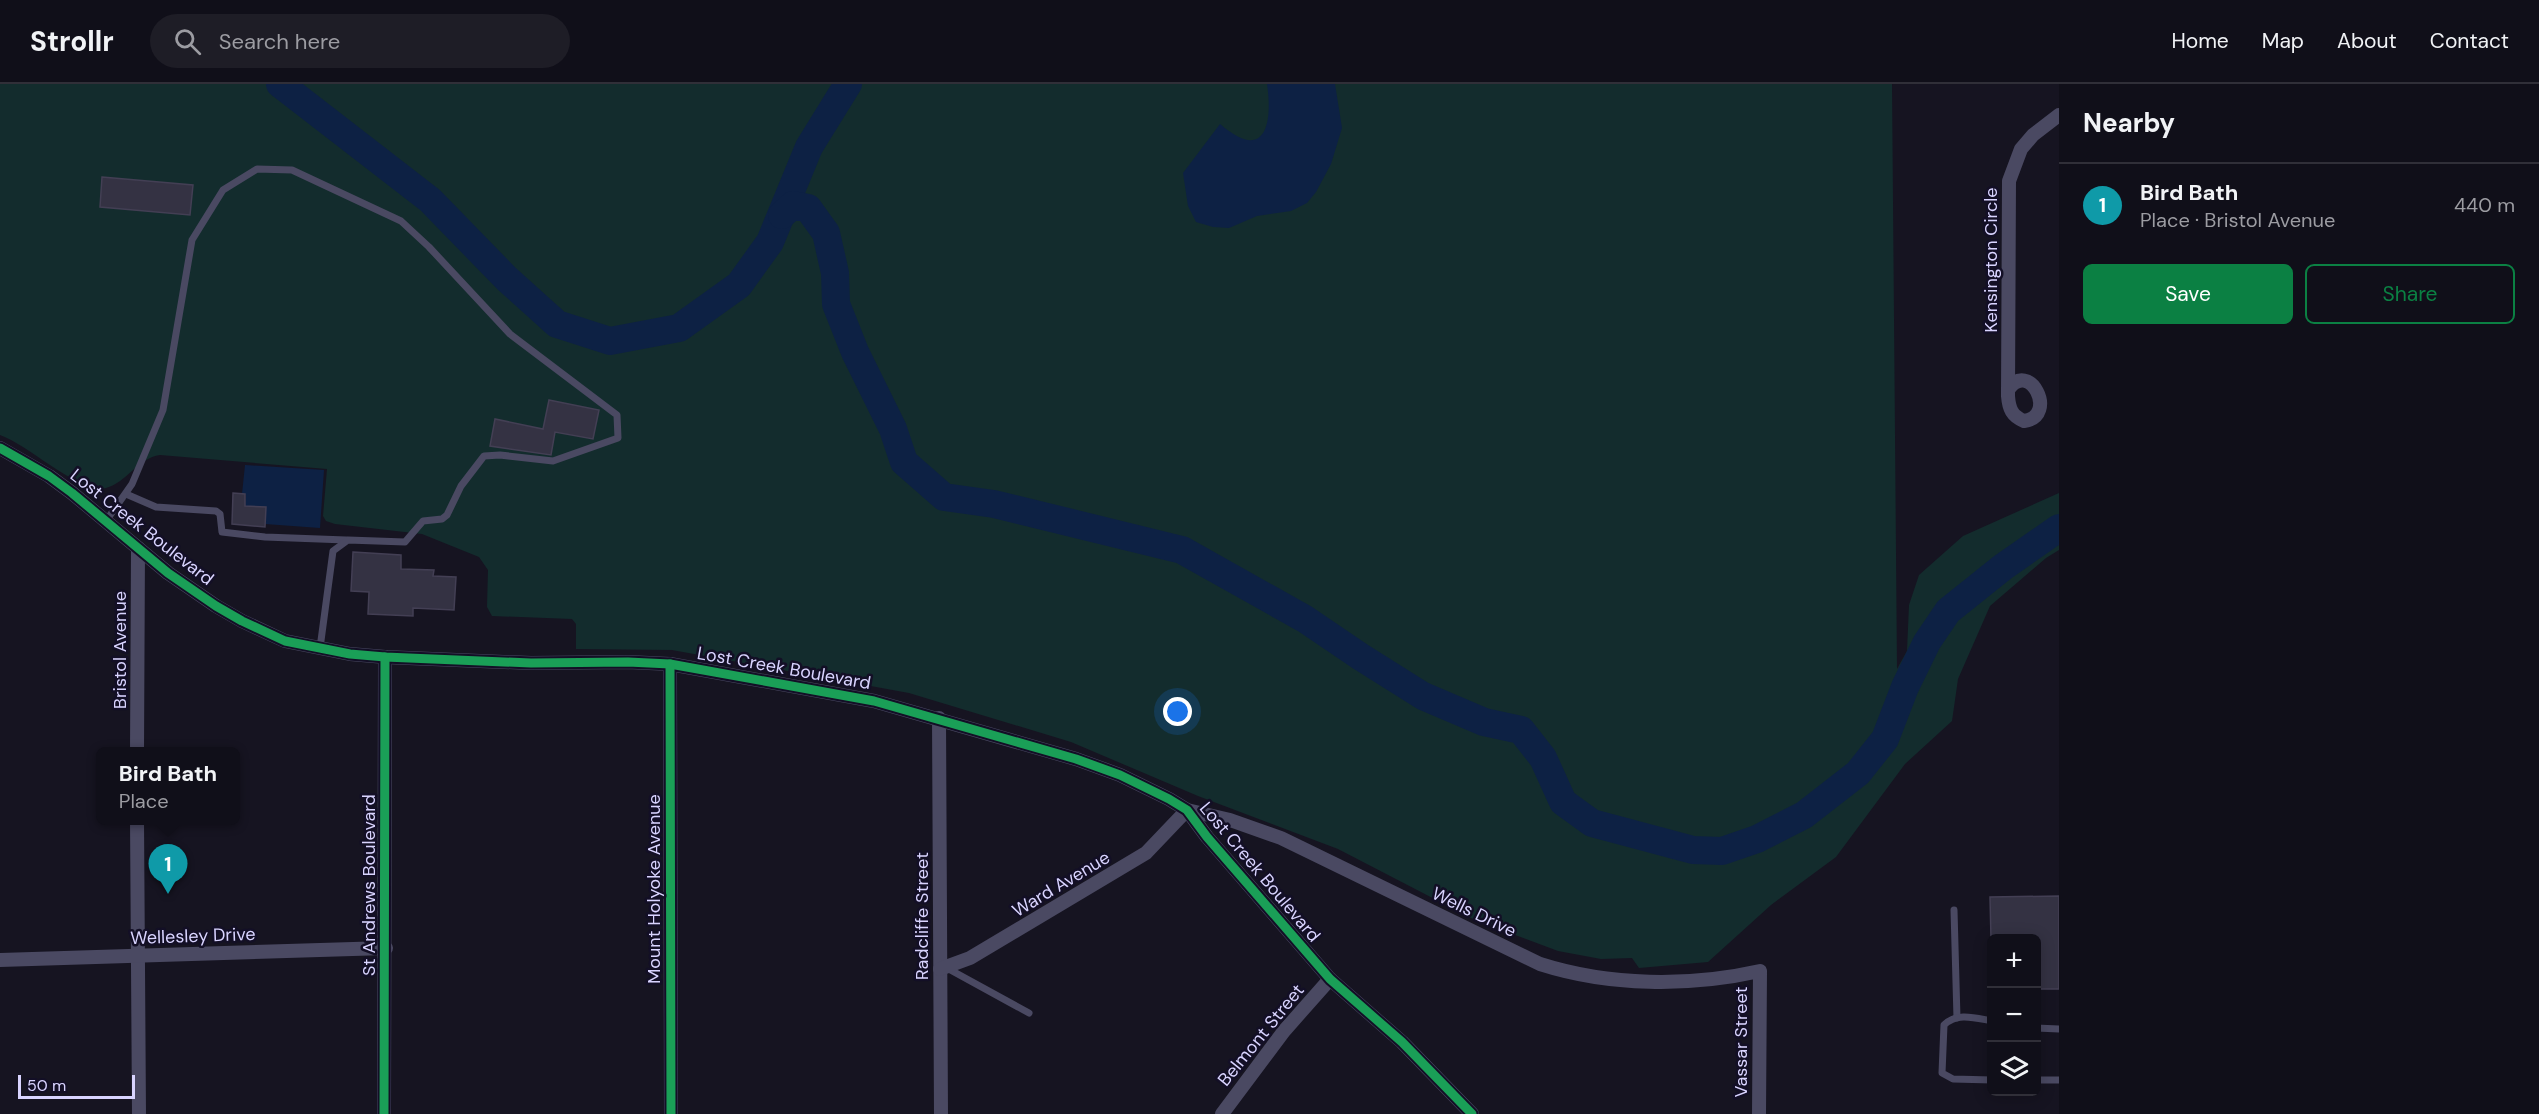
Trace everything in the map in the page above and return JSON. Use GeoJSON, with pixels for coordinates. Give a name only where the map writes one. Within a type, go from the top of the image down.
{"type":"FeatureCollection","features":[{"type":"Feature","properties":{"kind":"street","name":"Kensington Circle"},"geometry":{"type":"LineString","coordinates":[[2008,390],[2009,181],[2021,149],[2033,135],[2059,115]]}},
{"type":"Feature","properties":{"kind":"street","name":"Lost Creek Boulevard"},"geometry":{"type":"LineString","coordinates":[[0,448],[49,476],[168,573],[242,621],[285,641],[320,649],[385,657],[531,663],[670,664],[874,700],[1076,759],[1120,775],[1187,810],[1206,837],[1330,979],[1402,1042],[1472,1114]]}},
{"type":"Feature","properties":{"kind":"street","name":"Bristol Avenue"},"geometry":{"type":"LineString","coordinates":[[137,747],[138,548]]}},
{"type":"Feature","properties":{"kind":"street","name":"St Andrews Boulevard"},"geometry":{"type":"LineString","coordinates":[[384,1114],[385,657]]}},
{"type":"Feature","properties":{"kind":"street","name":"Mount Holyoke Avenue"},"geometry":{"type":"LineString","coordinates":[[670,664],[671,1114]]}},
{"type":"Feature","properties":{"kind":"street","name":"Radcliffe Street"},"geometry":{"type":"LineString","coordinates":[[939,718],[941,1114]]}},
{"type":"Feature","properties":{"kind":"street","name":"Ward Avenue"},"geometry":{"type":"LineString","coordinates":[[942,968],[970,958],[1146,853],[1187,810]]}},
{"type":"Feature","properties":{"kind":"street","name":"Wells Drive"},"geometry":{"type":"LineString","coordinates":[[1187,810],[1230,820],[1281,838],[1539,963],[1556,969],[1656,982],[1706,980],[1760,970]]}},
{"type":"Feature","properties":{"kind":"street"},"geometry":{"type":"LineString","coordinates":[[137,825],[139,1114]]}},
{"type":"Feature","properties":{"kind":"street","name":"Wellesley Drive"},"geometry":{"type":"LineString","coordinates":[[0,960],[386,948]]}},
{"type":"Feature","properties":{"kind":"street","name":"Vassar Street"},"geometry":{"type":"LineString","coordinates":[[1759,1114],[1760,970]]}},
{"type":"Feature","properties":{"kind":"street","name":"Belmont Street"},"geometry":{"type":"LineString","coordinates":[[1222,1114],[1284,1031],[1330,979]]}},
{"type":"Feature","properties":{"kind":"lane"},"geometry":{"type":"LineString","coordinates":[[106,521],[132,484],[163,410],[192,240],[223,190],[257,169],[292,170],[401,221],[429,247],[510,334],[616,415],[618,438],[553,461],[500,454],[484,456],[461,486],[447,515],[441,519],[423,520],[405,542],[265,537],[222,532],[220,514],[216,511],[156,507],[126,494]]}},
{"type":"Feature","properties":{"kind":"lane"},"geometry":{"type":"LineString","coordinates":[[320,649],[333,551],[348,540]]}},
{"type":"Feature","properties":{"kind":"lane"},"geometry":{"type":"LineString","coordinates":[[1954,910],[1958,1017]]}},
{"type":"Feature","properties":{"kind":"lane"},"geometry":{"type":"LineString","coordinates":[[942,968],[1029,1013]]}},
{"type":"Feature","properties":{"kind":"lane"},"geometry":{"type":"LineString","coordinates":[[1987,1020],[1965,1016],[1951,1018],[1944,1025],[1942,1072],[1953,1079],[1987,1080]]}},
{"type":"Feature","properties":{"kind":"lane"},"geometry":{"type":"LineString","coordinates":[[2041,1028],[2059,1029]]}},
{"type":"Feature","properties":{"kind":"lane"},"geometry":{"type":"LineString","coordinates":[[2041,1080],[2059,1080]]}},
{"type":"Feature","properties":{"kind":"green space"},"geometry":{"type":"Polygon","coordinates":[[[0,84],[1892,84],[1897,669],[1907,651],[1909,605],[1919,575],[1963,536],[2059,493],[2059,550],[2046,558],[1990,606],[1958,679],[1952,721],[1905,764],[1836,857],[1771,905],[1708,962],[1639,968],[1632,958],[1601,959],[1558,951],[1475,920],[1338,849],[1198,796],[1071,742],[909,693],[672,650],[576,649],[576,624],[572,619],[492,616],[487,607],[488,570],[479,557],[422,534],[326,521],[323,516],[327,469],[160,455],[145,461],[120,481],[106,488],[95,488],[68,477],[25,448],[0,435],[0,84]]]}},
{"type":"Feature","properties":{"kind":"water"},"geometry":{"type":"Polygon","coordinates":[[[1267,84],[1335,84],[1342,128],[1331,164],[1316,192],[1307,203],[1291,211],[1257,216],[1229,228],[1213,227],[1196,222],[1188,206],[1183,173],[1220,124],[1235,135],[1247,140],[1256,139],[1263,134],[1269,113],[1267,84]]]}},
{"type":"Feature","properties":{"kind":"water"},"geometry":{"type":"Polygon","coordinates":[[[245,465],[324,470],[320,528],[265,524],[245,506],[246,495],[242,494],[245,465]]]}},
{"type":"Feature","properties":{"kind":"building"},"geometry":{"type":"Polygon","coordinates":[[[102,177],[193,185],[190,215],[100,207],[102,177]]]}},
{"type":"Feature","properties":{"kind":"building"},"geometry":{"type":"Polygon","coordinates":[[[549,400],[599,410],[593,439],[555,432],[551,455],[490,446],[495,419],[543,429],[549,400]]]}},
{"type":"Feature","properties":{"kind":"building"},"geometry":{"type":"Polygon","coordinates":[[[233,493],[245,494],[245,506],[266,507],[265,527],[232,524],[233,493]]]}},
{"type":"Feature","properties":{"kind":"building"},"geometry":{"type":"Polygon","coordinates":[[[353,552],[401,555],[401,569],[434,570],[433,576],[456,577],[454,610],[413,608],[413,616],[368,614],[369,592],[351,591],[353,552]]]}},
{"type":"Feature","properties":{"kind":"building"},"geometry":{"type":"Polygon","coordinates":[[[2059,896],[2059,989],[2041,989],[2041,934],[1991,934],[1990,897],[2059,896]]]}},
{"type":"Feature","properties":{"kind":"waterway"},"geometry":{"type":"LineString","coordinates":[[280,84],[430,200],[507,279],[557,324],[610,341],[679,328],[739,285],[770,242],[809,147],[848,84]]}},
{"type":"Feature","properties":{"kind":"waterway"},"geometry":{"type":"LineString","coordinates":[[782,215],[793,205],[808,208],[826,233],[835,273],[836,304],[855,352],[893,429],[904,462],[944,497],[994,504],[1182,550],[1305,619],[1423,696],[1484,722],[1521,730],[1543,758],[1563,802],[1592,823],[1693,850],[1722,851],[1757,839],[1804,815],[1858,773],[1885,739],[1905,687],[1927,642],[1948,611],[2003,567],[2059,528]]}},
{"type":"Feature","properties":{"kind":"cycle path"},"geometry":{"type":"LineString","coordinates":[[0,448],[49,476],[168,573],[216,606],[285,641],[350,654],[385,657],[531,663],[670,664],[874,701],[1076,759],[1120,775],[1187,810],[1207,837],[1330,979],[1402,1042],[1472,1114]]}},
{"type":"Feature","properties":{"kind":"cycle path"},"geometry":{"type":"LineString","coordinates":[[384,1114],[385,657]]}},
{"type":"Feature","properties":{"kind":"cycle path"},"geometry":{"type":"LineString","coordinates":[[670,664],[671,1114]]}},
{"type":"Feature","properties":{"kind":"place","name":"Bird Bath"},"geometry":{"type":"Point","coordinates":[168,894]}}]}
